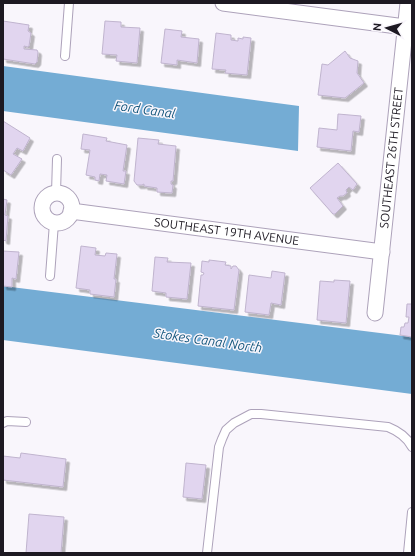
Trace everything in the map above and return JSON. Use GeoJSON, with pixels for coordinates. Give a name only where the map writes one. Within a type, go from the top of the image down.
{"type":"FeatureCollection","features":[{"type":"Feature","properties":{"kind":"street"},"geometry":{"type":"LineString","coordinates":[[222,3],[405,27]]}},
{"type":"Feature","properties":{"kind":"street","name":"SOUTHEAST 26TH STREET"},"geometry":{"type":"LineString","coordinates":[[375,313],[408,3]]}},
{"type":"Feature","properties":{"kind":"street"},"geometry":{"type":"LineString","coordinates":[[56,193],[68,198],[71,210],[70,215],[63,221],[54,223],[46,218],[42,210],[44,201],[51,194],[56,193]]}},
{"type":"Feature","properties":{"kind":"street","name":"SOUTHEAST 19TH AVENUE"},"geometry":{"type":"LineString","coordinates":[[71,210],[382,252]]}},
{"type":"Feature","properties":{"kind":"lane"},"geometry":{"type":"LineString","coordinates":[[65,56],[69,3]]}},
{"type":"Feature","properties":{"kind":"lane"},"geometry":{"type":"LineString","coordinates":[[56,193],[57,159]]}},
{"type":"Feature","properties":{"kind":"lane"},"geometry":{"type":"LineString","coordinates":[[50,276],[54,223]]}},
{"type":"Feature","properties":{"kind":"lane"},"geometry":{"type":"LineString","coordinates":[[207,553],[219,448],[226,430],[234,422],[251,414],[262,414],[388,427],[398,431],[405,437],[412,447]]}},
{"type":"Feature","properties":{"kind":"lane"},"geometry":{"type":"LineString","coordinates":[[3,423],[26,422]]}},
{"type":"Feature","properties":{"kind":"lane"},"geometry":{"type":"LineString","coordinates":[[408,553],[412,512]]}},
{"type":"Feature","properties":{"kind":"water","name":"Ford Canal"},"geometry":{"type":"Polygon","coordinates":[[[3,66],[299,106],[298,151],[3,111],[3,66]]]}},
{"type":"Feature","properties":{"kind":"water","name":"Stokes Canal North"},"geometry":{"type":"Polygon","coordinates":[[[3,286],[412,337],[412,394],[3,340],[3,286]]]}},
{"type":"Feature","properties":{"kind":"building"},"geometry":{"type":"Polygon","coordinates":[[[3,21],[29,25],[28,31],[31,33],[29,46],[24,46],[24,49],[37,50],[37,62],[35,64],[3,59],[3,21]]]}},
{"type":"Feature","properties":{"kind":"building"},"geometry":{"type":"Polygon","coordinates":[[[105,21],[121,22],[121,27],[140,28],[137,63],[116,61],[117,55],[102,54],[105,21]]]}},
{"type":"Feature","properties":{"kind":"building"},"geometry":{"type":"Polygon","coordinates":[[[165,29],[182,31],[181,37],[199,39],[197,63],[177,60],[177,65],[161,63],[165,29]]]}},
{"type":"Feature","properties":{"kind":"building"},"geometry":{"type":"Polygon","coordinates":[[[216,33],[231,35],[231,40],[238,41],[238,38],[251,38],[247,75],[225,73],[226,70],[212,69],[216,33]]]}},
{"type":"Feature","properties":{"kind":"building"},"geometry":{"type":"Polygon","coordinates":[[[345,51],[350,58],[358,61],[357,73],[364,83],[345,98],[318,95],[322,64],[328,65],[345,51]]]}},
{"type":"Feature","properties":{"kind":"building"},"geometry":{"type":"Polygon","coordinates":[[[338,114],[361,116],[359,132],[353,131],[351,151],[317,147],[319,128],[337,130],[338,114]]]}},
{"type":"Feature","properties":{"kind":"building"},"geometry":{"type":"Polygon","coordinates":[[[3,121],[30,138],[23,151],[17,148],[13,154],[22,159],[11,175],[3,170],[3,121]]]}},
{"type":"Feature","properties":{"kind":"building"},"geometry":{"type":"Polygon","coordinates":[[[83,134],[107,138],[106,141],[127,145],[123,171],[126,171],[124,184],[106,181],[107,175],[100,174],[99,181],[95,180],[95,177],[86,175],[90,150],[81,149],[83,134]]]}},
{"type":"Feature","properties":{"kind":"building"},"geometry":{"type":"Polygon","coordinates":[[[138,138],[159,140],[158,144],[176,146],[173,181],[171,181],[171,184],[173,185],[172,193],[157,192],[157,188],[144,186],[144,184],[137,185],[134,181],[138,138]]]}},
{"type":"Feature","properties":{"kind":"building"},"geometry":{"type":"Polygon","coordinates":[[[338,163],[357,184],[353,190],[349,187],[346,190],[347,193],[337,198],[343,206],[335,214],[333,214],[310,188],[338,163]]]}},
{"type":"Feature","properties":{"kind":"building"},"geometry":{"type":"Polygon","coordinates":[[[3,199],[7,200],[5,215],[8,216],[6,241],[3,240],[3,199]]]}},
{"type":"Feature","properties":{"kind":"building"},"geometry":{"type":"Polygon","coordinates":[[[81,246],[96,248],[95,255],[105,256],[106,253],[117,254],[114,279],[116,279],[114,297],[90,294],[90,290],[76,288],[81,246]]]}},
{"type":"Feature","properties":{"kind":"building"},"geometry":{"type":"Polygon","coordinates":[[[3,251],[19,252],[16,279],[12,278],[12,287],[3,286],[3,251]]]}},
{"type":"Feature","properties":{"kind":"building"},"geometry":{"type":"Polygon","coordinates":[[[155,257],[168,258],[167,262],[191,263],[187,299],[166,297],[166,293],[152,291],[155,257]]]}},
{"type":"Feature","properties":{"kind":"building"},"geometry":{"type":"Polygon","coordinates":[[[209,260],[226,262],[225,265],[231,266],[231,269],[233,266],[236,266],[239,270],[234,310],[198,306],[201,275],[204,273],[201,272],[202,261],[209,262],[209,260]]]}},
{"type":"Feature","properties":{"kind":"building"},"geometry":{"type":"Polygon","coordinates":[[[272,271],[285,273],[281,305],[271,303],[269,315],[245,312],[249,275],[271,278],[272,271]]]}},
{"type":"Feature","properties":{"kind":"building"},"geometry":{"type":"Polygon","coordinates":[[[334,280],[350,281],[346,323],[317,320],[320,281],[334,282],[334,280]]]}},
{"type":"Feature","properties":{"kind":"building"},"geometry":{"type":"Polygon","coordinates":[[[407,304],[412,304],[412,337],[400,335],[401,327],[404,327],[405,323],[408,323],[409,317],[406,317],[407,304]]]}},
{"type":"Feature","properties":{"kind":"building"},"geometry":{"type":"Polygon","coordinates":[[[21,453],[66,459],[63,487],[3,480],[3,456],[20,458],[21,453]]]}},
{"type":"Feature","properties":{"kind":"building"},"geometry":{"type":"Polygon","coordinates":[[[186,463],[206,465],[202,499],[183,497],[186,463]]]}},
{"type":"Feature","properties":{"kind":"building"},"geometry":{"type":"Polygon","coordinates":[[[29,514],[64,517],[61,553],[26,553],[29,514]]]}}]}
